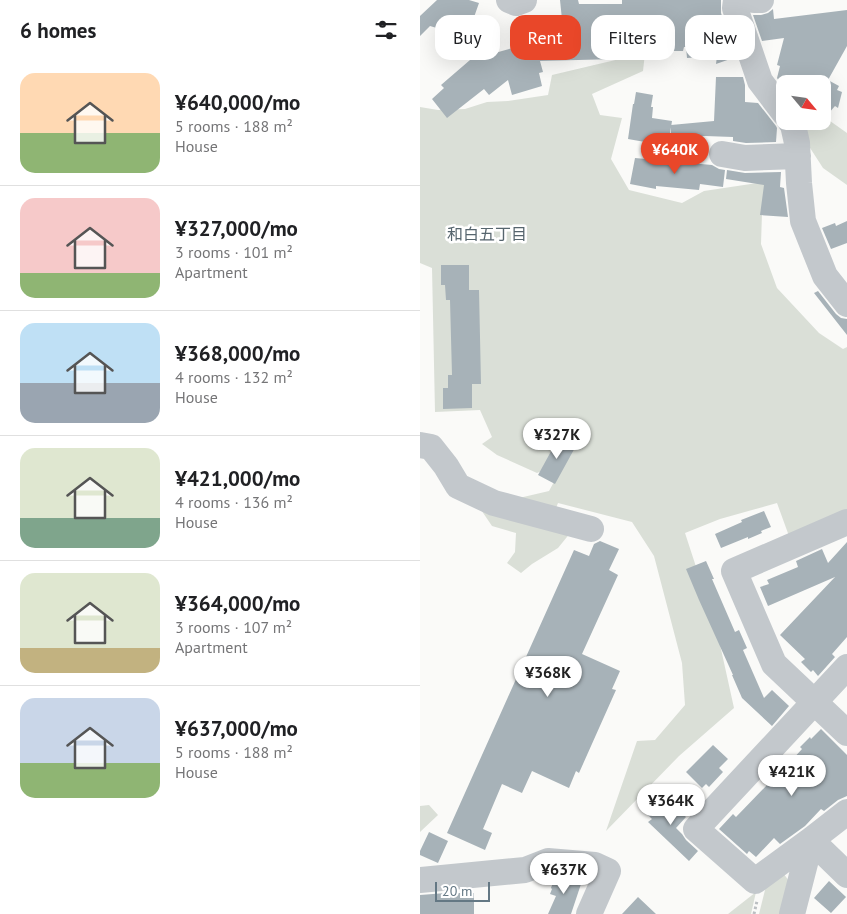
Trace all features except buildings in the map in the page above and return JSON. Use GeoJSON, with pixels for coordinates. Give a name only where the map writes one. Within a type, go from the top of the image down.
{"type":"FeatureCollection","features":[{"type":"Feature","properties":{"kind":"street"},"geometry":{"type":"LineString","coordinates":[[508,0],[516,3],[524,0]]}},
{"type":"Feature","properties":{"kind":"street"},"geometry":{"type":"LineString","coordinates":[[736,0],[735,8],[760,82],[776,102]]}},
{"type":"Feature","properties":{"kind":"street"},"geometry":{"type":"LineString","coordinates":[[754,0],[761,0]]}},
{"type":"Feature","properties":{"kind":"street"},"geometry":{"type":"LineString","coordinates":[[794,130],[797,143],[803,221],[825,276],[847,304]]}},
{"type":"Feature","properties":{"kind":"street"},"geometry":{"type":"LineString","coordinates":[[722,154],[746,158],[798,156]]}},
{"type":"Feature","properties":{"kind":"street"},"geometry":{"type":"LineString","coordinates":[[420,445],[431,447],[446,466],[458,486],[494,503],[591,529]]}},
{"type":"Feature","properties":{"kind":"street"},"geometry":{"type":"LineString","coordinates":[[847,522],[734,571],[774,664],[847,733]]}},
{"type":"Feature","properties":{"kind":"street"},"geometry":{"type":"LineString","coordinates":[[847,667],[696,830],[755,881],[847,812]]}},
{"type":"Feature","properties":{"kind":"street"},"geometry":{"type":"LineString","coordinates":[[811,840],[847,875]]}},
{"type":"Feature","properties":{"kind":"street"},"geometry":{"type":"LineString","coordinates":[[792,914],[811,840]]}},
{"type":"Feature","properties":{"kind":"street"},"geometry":{"type":"LineString","coordinates":[[420,880],[525,870],[548,861],[595,865],[608,871],[589,914]]}},
{"type":"Feature","properties":{"kind":"shaded area"},"geometry":{"type":"Polygon","coordinates":[[[615,60],[644,60],[643,71],[592,94],[600,115],[622,118],[611,159],[629,190],[682,203],[704,191],[771,181],[762,213],[761,244],[777,288],[819,333],[843,349],[847,347],[847,511],[789,536],[777,503],[720,519],[685,533],[717,631],[734,708],[679,756],[606,831],[637,741],[655,740],[685,705],[682,663],[654,556],[632,522],[558,503],[554,513],[571,532],[558,548],[521,573],[507,563],[515,552],[516,533],[492,526],[471,495],[519,498],[549,491],[580,434],[568,426],[562,463],[537,473],[497,455],[482,444],[492,437],[480,410],[435,412],[432,268],[420,263],[420,107],[438,110],[465,109],[487,102],[548,95],[552,75],[615,60]]]}},
{"type":"Feature","properties":{"kind":"shaded area"},"geometry":{"type":"Polygon","coordinates":[[[831,122],[847,133],[847,185],[823,168],[803,137],[801,130],[831,130],[831,122]]]}},
{"type":"Feature","properties":{"kind":"shaded area"},"geometry":{"type":"Polygon","coordinates":[[[429,805],[438,815],[420,832],[420,806],[429,805]]]}},
{"type":"Feature","properties":{"kind":"shaded area"},"geometry":{"type":"Polygon","coordinates":[[[781,870],[794,888],[788,914],[759,914],[768,878],[781,870]]]}},
{"type":"Feature","properties":{"kind":"shaded area"},"geometry":{"type":"Polygon","coordinates":[[[756,892],[751,914],[728,914],[756,892]]]}},
{"type":"Feature","properties":{"kind":"district","name":"和白五丁目"},"geometry":{"type":"Point","coordinates":[487,234]}}]}
